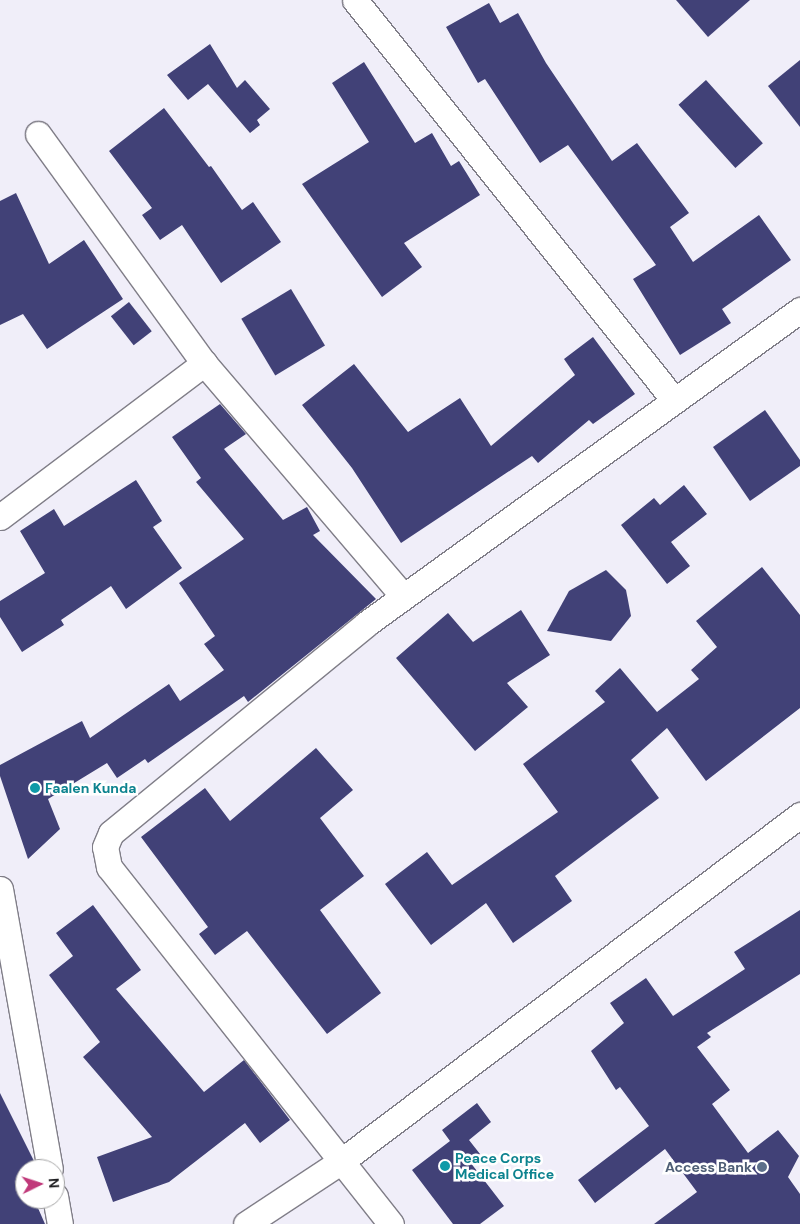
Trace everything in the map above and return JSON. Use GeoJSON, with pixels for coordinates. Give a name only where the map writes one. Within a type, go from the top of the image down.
{"type":"FeatureCollection","features":[{"type":"Feature","properties":{"kind":"street"},"geometry":{"type":"LineString","coordinates":[[356,0],[674,400]]}},
{"type":"Feature","properties":{"kind":"street"},"geometry":{"type":"LineString","coordinates":[[38,134],[204,363],[403,596]]}},
{"type":"Feature","properties":{"kind":"street"},"geometry":{"type":"LineString","coordinates":[[391,1224],[343,1160],[109,867],[105,847],[111,833],[403,596],[800,310]]}},
{"type":"Feature","properties":{"kind":"street"},"geometry":{"type":"LineString","coordinates":[[0,517],[204,363]]}},
{"type":"Feature","properties":{"kind":"street"},"geometry":{"type":"LineString","coordinates":[[246,1224],[343,1160],[800,815]]}},
{"type":"Feature","properties":{"kind":"street"},"geometry":{"type":"LineString","coordinates":[[0,889],[48,1159]]}},
{"type":"Feature","properties":{"kind":"street"},"geometry":{"type":"LineString","coordinates":[[57,1209],[60,1224]]}},
{"type":"Feature","properties":{"kind":"building"},"geometry":{"type":"Polygon","coordinates":[[[676,0],[750,0],[708,37],[676,0]]]}},
{"type":"Feature","properties":{"kind":"building"},"geometry":{"type":"Polygon","coordinates":[[[489,3],[500,23],[518,13],[546,63],[612,161],[637,143],[689,213],[670,227],[693,262],[759,215],[791,260],[722,309],[731,323],[680,355],[633,279],[656,265],[568,145],[540,163],[485,79],[478,83],[446,27],[489,3]]]}},
{"type":"Feature","properties":{"kind":"building"},"geometry":{"type":"Polygon","coordinates":[[[210,44],[237,88],[245,80],[270,109],[257,120],[260,125],[250,133],[208,84],[188,100],[167,75],[210,44]]]}},
{"type":"Feature","properties":{"kind":"building"},"geometry":{"type":"Polygon","coordinates":[[[800,60],[800,127],[768,86],[800,60]]]}},
{"type":"Feature","properties":{"kind":"building"},"geometry":{"type":"Polygon","coordinates":[[[364,62],[415,143],[432,133],[451,166],[459,161],[480,195],[404,243],[422,267],[382,297],[302,184],[369,142],[332,83],[364,62]]]}},
{"type":"Feature","properties":{"kind":"building"},"geometry":{"type":"Polygon","coordinates":[[[706,80],[763,143],[735,168],[679,105],[706,80]]]}},
{"type":"Feature","properties":{"kind":"building"},"geometry":{"type":"Polygon","coordinates":[[[164,108],[209,167],[211,166],[242,210],[253,202],[281,242],[221,283],[182,225],[160,240],[142,215],[152,208],[109,151],[164,108]]]}},
{"type":"Feature","properties":{"kind":"building"},"geometry":{"type":"Polygon","coordinates":[[[16,193],[49,264],[84,240],[123,299],[47,349],[23,314],[0,325],[0,201],[16,193]]]}},
{"type":"Feature","properties":{"kind":"building"},"geometry":{"type":"Polygon","coordinates":[[[291,289],[325,346],[275,375],[241,319],[291,289]]]}},
{"type":"Feature","properties":{"kind":"building"},"geometry":{"type":"Polygon","coordinates":[[[129,302],[152,331],[134,345],[111,316],[129,302]]]}},
{"type":"Feature","properties":{"kind":"building"},"geometry":{"type":"Polygon","coordinates":[[[593,337],[635,394],[593,424],[589,420],[538,463],[532,456],[401,543],[352,468],[302,405],[354,364],[408,432],[460,398],[491,446],[575,375],[564,359],[593,337]]]}},
{"type":"Feature","properties":{"kind":"building"},"geometry":{"type":"Polygon","coordinates":[[[220,404],[246,434],[224,449],[283,520],[307,507],[320,531],[313,535],[376,599],[248,702],[244,696],[148,763],[145,759],[117,778],[107,763],[48,799],[60,829],[28,859],[0,776],[0,765],[82,721],[90,738],[169,684],[180,701],[224,670],[204,644],[215,636],[179,583],[244,539],[196,482],[201,478],[172,437],[220,404]]]}},
{"type":"Feature","properties":{"kind":"building"},"geometry":{"type":"Polygon","coordinates":[[[765,410],[800,460],[800,466],[750,501],[713,447],[765,410]]]}},
{"type":"Feature","properties":{"kind":"building"},"geometry":{"type":"Polygon","coordinates":[[[136,480],[162,521],[153,527],[182,568],[126,609],[111,586],[61,620],[64,625],[22,652],[0,617],[0,601],[45,573],[20,531],[54,509],[64,526],[136,480]]]}},
{"type":"Feature","properties":{"kind":"building"},"geometry":{"type":"Polygon","coordinates":[[[684,485],[707,514],[671,542],[690,566],[667,584],[621,525],[654,498],[660,505],[684,485]]]}},
{"type":"Feature","properties":{"kind":"building"},"geometry":{"type":"Polygon","coordinates":[[[762,567],[800,615],[800,708],[706,781],[667,728],[631,760],[659,798],[555,876],[572,901],[513,943],[486,903],[431,945],[385,884],[427,852],[452,885],[558,812],[523,764],[605,702],[595,691],[620,668],[657,712],[699,679],[691,670],[717,647],[696,621],[762,567]]]}},
{"type":"Feature","properties":{"kind":"building"},"geometry":{"type":"Polygon","coordinates":[[[606,570],[626,590],[631,616],[611,641],[547,631],[569,591],[606,570]]]}},
{"type":"Feature","properties":{"kind":"building"},"geometry":{"type":"Polygon","coordinates":[[[521,610],[550,655],[507,683],[528,707],[475,751],[396,658],[448,613],[473,642],[521,610]]]}},
{"type":"Feature","properties":{"kind":"building"},"geometry":{"type":"Polygon","coordinates":[[[316,748],[353,790],[320,818],[364,876],[320,910],[381,993],[327,1034],[247,931],[215,955],[199,934],[208,927],[141,837],[205,788],[230,821],[316,748]]]}},
{"type":"Feature","properties":{"kind":"building"},"geometry":{"type":"Polygon","coordinates":[[[93,905],[141,970],[116,989],[204,1092],[244,1060],[290,1120],[260,1143],[245,1123],[169,1182],[113,1202],[97,1157],[152,1137],[83,1057],[100,1042],[49,975],[73,956],[56,933],[93,905]]]}},
{"type":"Feature","properties":{"kind":"building"},"geometry":{"type":"Polygon","coordinates":[[[800,910],[800,974],[707,1033],[711,1037],[697,1047],[730,1090],[712,1104],[748,1153],[778,1130],[799,1156],[788,1177],[800,1194],[800,1224],[654,1224],[697,1192],[665,1149],[595,1203],[578,1180],[649,1126],[620,1087],[616,1090],[591,1051],[624,1023],[610,1003],[646,978],[673,1016],[745,969],[734,952],[800,910]]]}},
{"type":"Feature","properties":{"kind":"building"},"geometry":{"type":"Polygon","coordinates":[[[0,1093],[33,1159],[15,1159],[15,1209],[38,1209],[45,1224],[0,1224],[0,1093]]]}},
{"type":"Feature","properties":{"kind":"building","name":"Peace Corps Medical Office"},"geometry":{"type":"Polygon","coordinates":[[[477,1103],[491,1122],[469,1140],[480,1154],[470,1162],[504,1206],[480,1224],[453,1224],[412,1170],[450,1141],[442,1130],[477,1103]]]}},
{"type":"Feature","properties":{"kind":"place","name":"Faalen Kunda"},"geometry":{"type":"Point","coordinates":[35,788]}},
{"type":"Feature","properties":{"kind":"place","name":"Peace Corps Medical Office"},"geometry":{"type":"Point","coordinates":[445,1166]}},
{"type":"Feature","properties":{"kind":"place","name":"Access Bank"},"geometry":{"type":"Point","coordinates":[762,1167]}}]}
